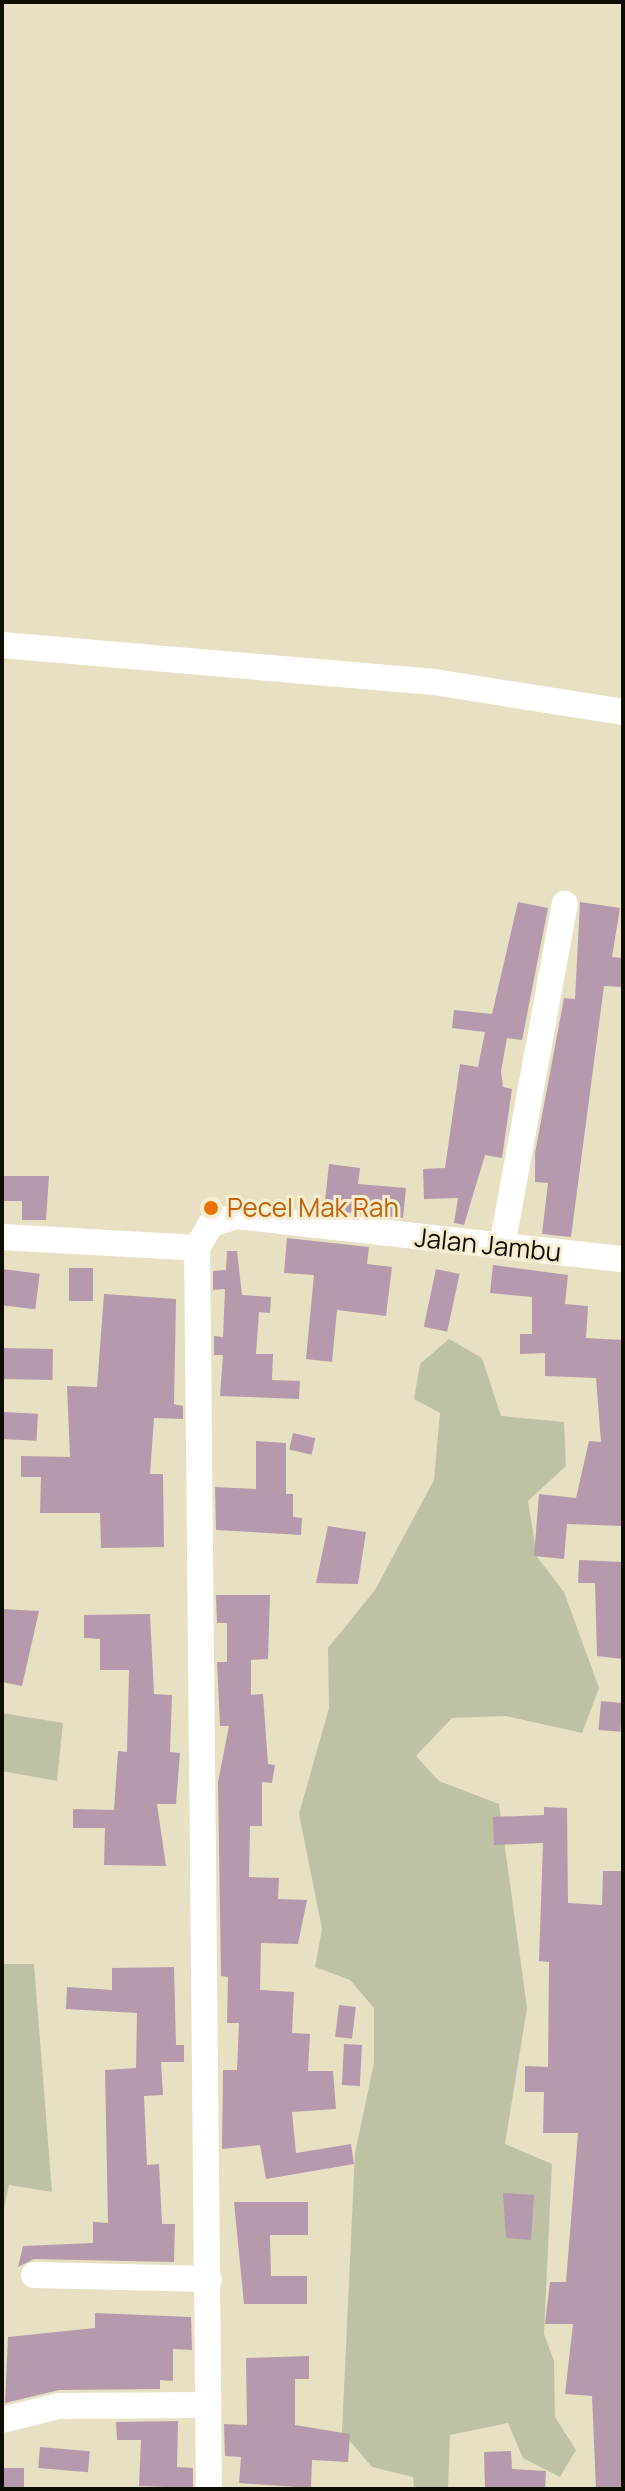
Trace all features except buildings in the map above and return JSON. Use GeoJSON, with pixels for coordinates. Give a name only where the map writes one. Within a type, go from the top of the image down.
{"type":"FeatureCollection","features":[{"type":"Feature","properties":{"kind":"street"},"geometry":{"type":"LineString","coordinates":[[2,645],[434,682],[623,712]]}},
{"type":"Feature","properties":{"kind":"street"},"geometry":{"type":"LineString","coordinates":[[502,1246],[565,904]]}},
{"type":"Feature","properties":{"kind":"street","name":"Jalan Jambu"},"geometry":{"type":"LineString","coordinates":[[197,1248],[211,1224],[237,1216],[623,1259]]}},
{"type":"Feature","properties":{"kind":"street"},"geometry":{"type":"LineString","coordinates":[[2,1237],[197,1248],[199,1942],[209,2279],[209,2489]]}},
{"type":"Feature","properties":{"kind":"street"},"geometry":{"type":"LineString","coordinates":[[34,2275],[209,2279]]}},
{"type":"Feature","properties":{"kind":"street"},"geometry":{"type":"LineString","coordinates":[[2,2420],[59,2406],[208,2405]]}},
{"type":"Feature","properties":{"kind":"green space"},"geometry":{"type":"Polygon","coordinates":[[[449,1339],[482,1358],[501,1416],[564,1422],[566,1466],[528,1501],[537,1557],[564,1592],[599,1688],[582,1733],[506,1716],[452,1718],[416,1756],[439,1781],[499,1804],[527,2008],[505,2144],[552,2164],[544,2334],[554,2361],[555,2417],[576,2450],[560,2477],[523,2458],[508,2423],[450,2435],[448,2489],[414,2489],[413,2477],[372,2467],[342,2432],[355,2153],[374,2063],[374,2008],[350,1980],[315,1967],[322,1929],[299,1814],[329,1708],[328,1648],[375,1590],[434,1480],[440,1413],[414,1399],[420,1364],[449,1339]]]}},
{"type":"Feature","properties":{"kind":"green space"},"geometry":{"type":"Polygon","coordinates":[[[2,1713],[63,1723],[57,1781],[2,1771],[2,1713]]]}},
{"type":"Feature","properties":{"kind":"green space"},"geometry":{"type":"Polygon","coordinates":[[[2,1964],[34,1964],[52,2192],[9,2185],[2,2217],[2,1964]]]}},
{"type":"Feature","properties":{"kind":"place","name":"Pecel Mak Rah"},"geometry":{"type":"Point","coordinates":[211,1208]}}]}
